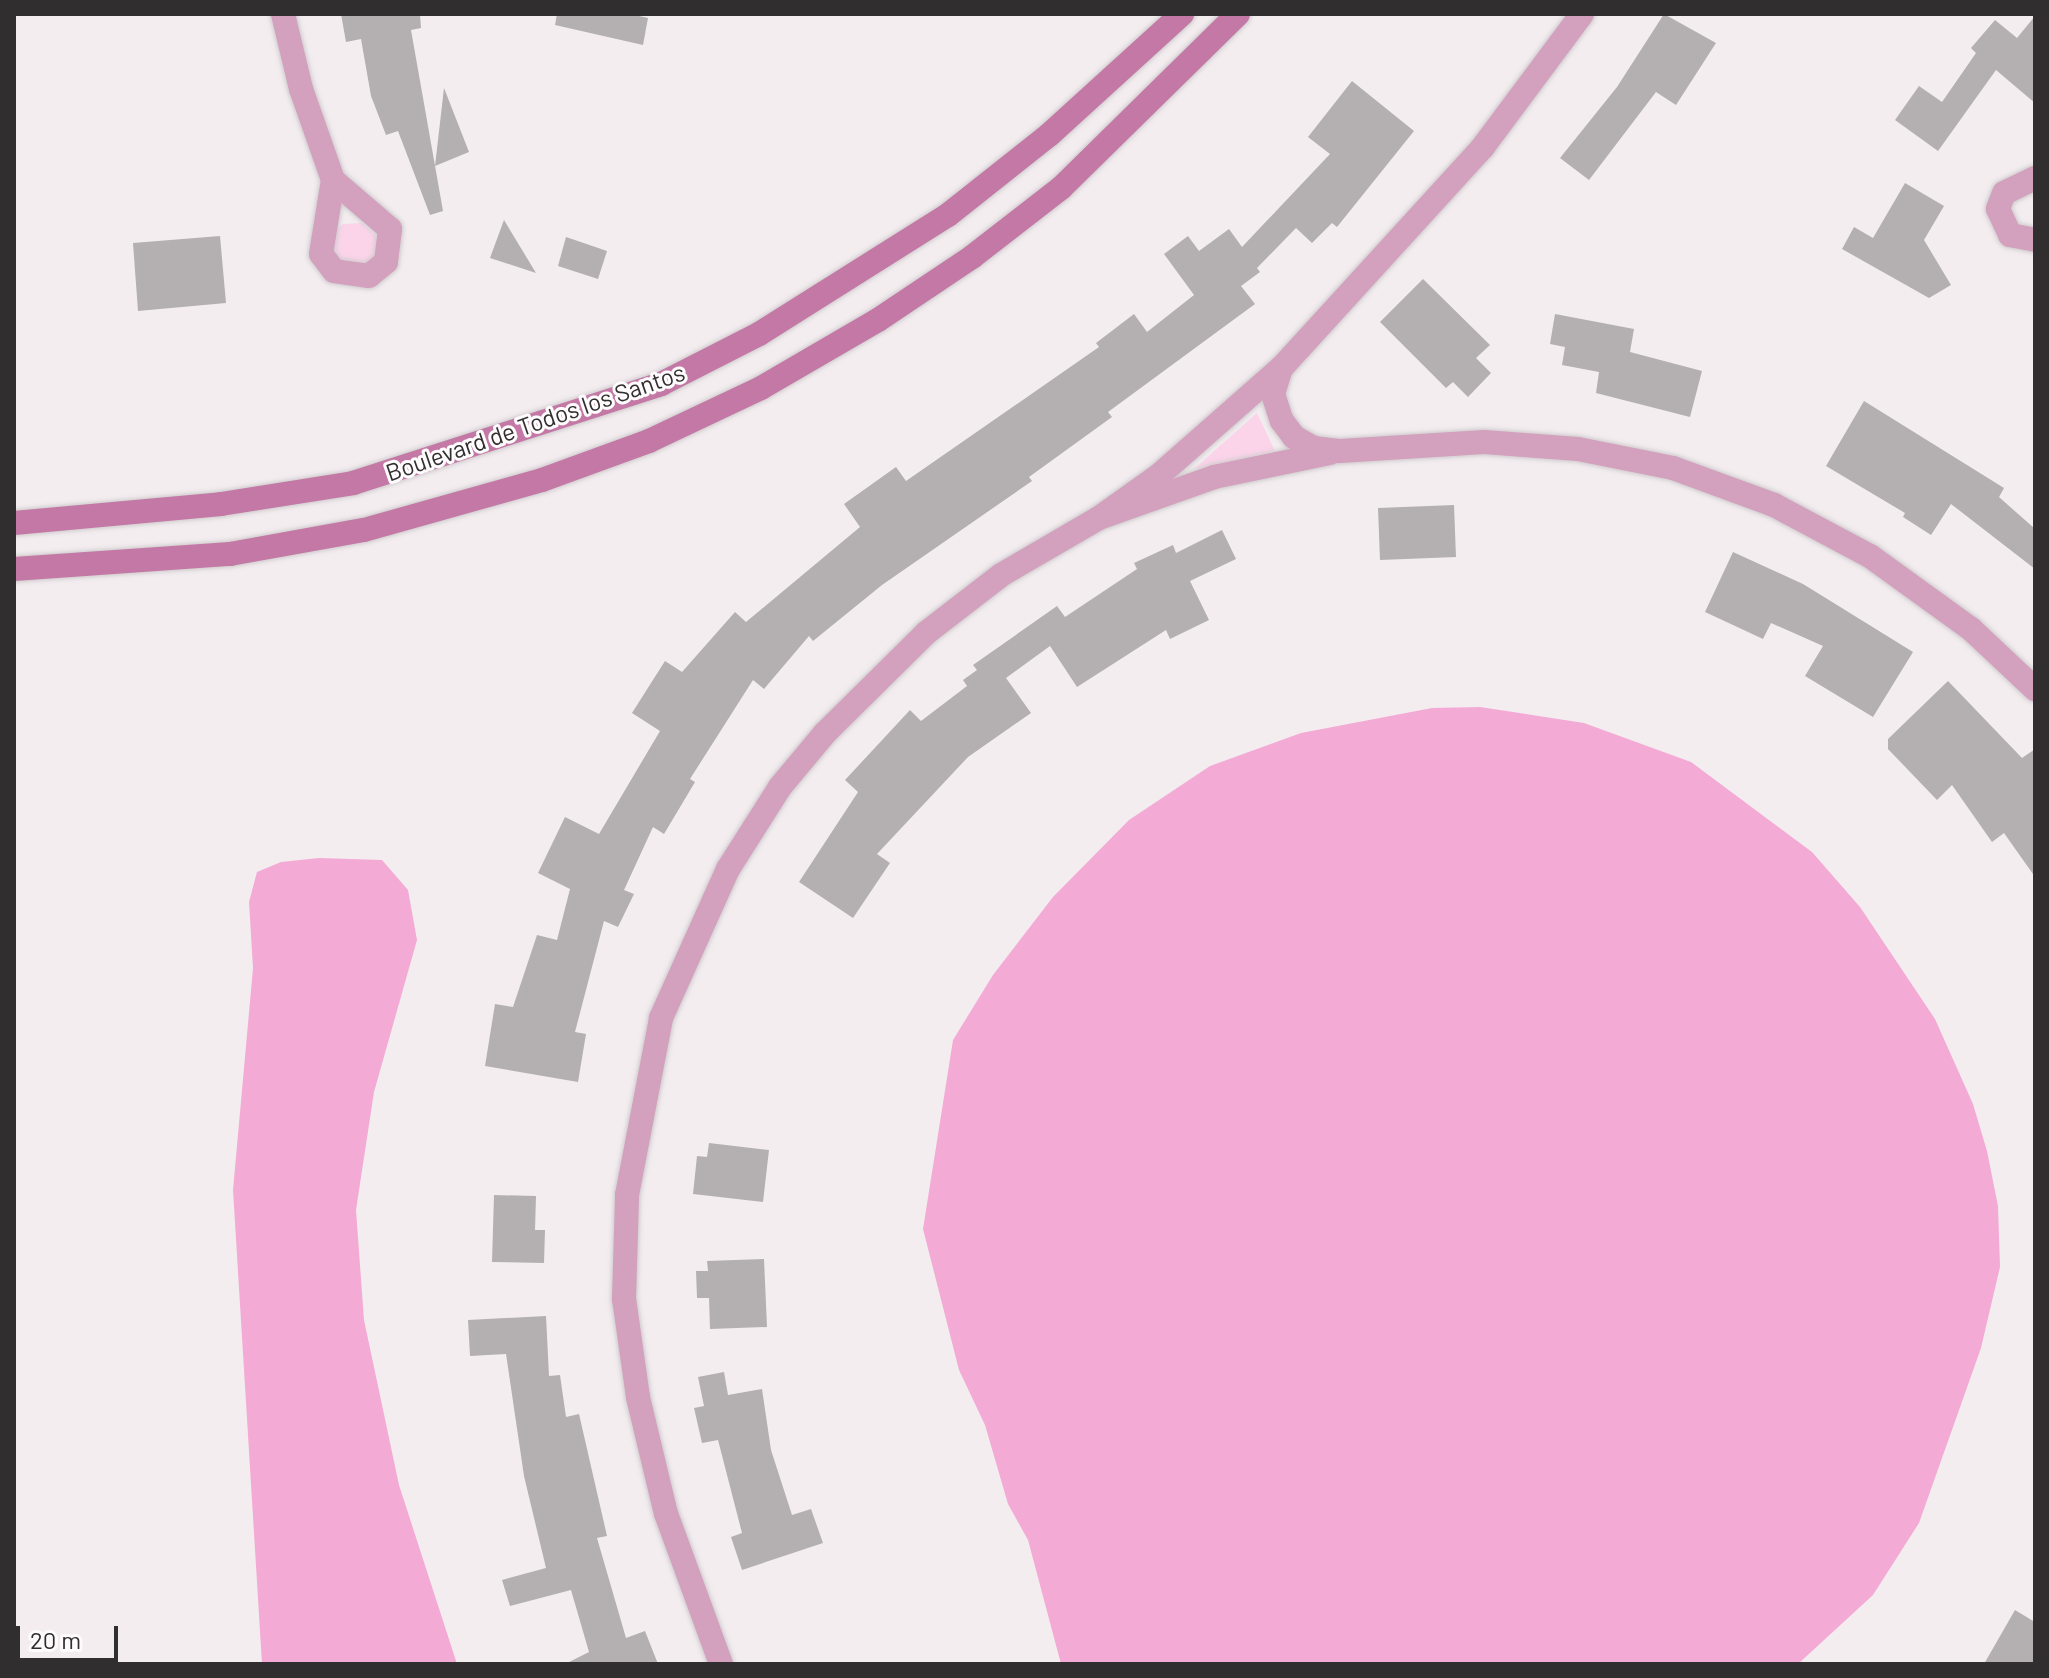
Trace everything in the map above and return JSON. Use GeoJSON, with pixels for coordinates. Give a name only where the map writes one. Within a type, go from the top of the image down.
{"type":"FeatureCollection","features":[{"type":"Feature","properties":{"kind":"street"},"geometry":{"type":"LineString","coordinates":[[283,14],[301,89],[333,180]]}},
{"type":"Feature","properties":{"kind":"street","name":"Boulevard de Todos los Santos"},"geometry":{"type":"LineString","coordinates":[[14,523],[221,504],[353,483],[661,384],[759,334],[948,215],[1049,135],[1182,14]]}},
{"type":"Feature","properties":{"kind":"street","name":"Boulevard de Todos los Santos"},"geometry":{"type":"LineString","coordinates":[[14,569],[230,554],[364,530],[542,480],[649,441],[761,388],[972,257],[1082,168],[1238,14]]}},
{"type":"Feature","properties":{"kind":"street"},"geometry":{"type":"LineString","coordinates":[[721,1664],[666,1514],[638,1397],[624,1299],[627,1195],[661,1018],[728,869],[780,787],[825,733],[926,633],[1001,575],[1099,518],[1158,476],[1281,368],[1483,147],[1582,14]]}},
{"type":"Feature","properties":{"kind":"street"},"geometry":{"type":"LineString","coordinates":[[2035,178],[2004,193],[1998,209],[2010,235],[2035,240]]}},
{"type":"Feature","properties":{"kind":"street"},"geometry":{"type":"LineString","coordinates":[[1281,368],[1273,394],[1282,421],[1294,437],[1314,448],[1340,451]]}},
{"type":"Feature","properties":{"kind":"street"},"geometry":{"type":"LineString","coordinates":[[1099,518],[1214,477],[1340,451],[1484,442],[1578,449],[1673,468],[1774,505],[1870,556],[1971,629],[2035,689]]}},
{"type":"Feature","properties":{"kind":"shaded area"},"geometry":{"type":"Polygon","coordinates":[[[362,223],[376,236],[376,255],[363,269],[330,256],[330,237],[343,224],[362,223]]]}},
{"type":"Feature","properties":{"kind":"shaded area"},"geometry":{"type":"Polygon","coordinates":[[[1257,413],[1275,451],[1194,469],[1257,413]]]}},
{"type":"Feature","properties":{"kind":"shaded area"},"geometry":{"type":"Polygon","coordinates":[[[1480,707],[1584,723],[1691,762],[1812,852],[1860,907],[1935,1019],[1973,1104],[1987,1151],[1998,1206],[2000,1267],[1981,1348],[1919,1523],[1873,1595],[1798,1664],[1061,1664],[1028,1540],[1008,1504],[985,1425],[959,1370],[923,1229],[953,1040],[993,975],[1053,897],[1129,820],[1210,766],[1301,733],[1432,708],[1480,707]]]}},
{"type":"Feature","properties":{"kind":"shaded area"},"geometry":{"type":"Polygon","coordinates":[[[319,858],[382,860],[408,890],[417,940],[374,1092],[356,1210],[364,1320],[399,1485],[457,1664],[262,1664],[233,1190],[253,968],[249,902],[257,872],[281,862],[319,858]]]}},
{"type":"Feature","properties":{"kind":"building"},"geometry":{"type":"Polygon","coordinates":[[[341,14],[420,14],[421,28],[411,30],[443,211],[430,215],[398,131],[386,135],[371,96],[361,39],[346,42],[341,14]]]}},
{"type":"Feature","properties":{"kind":"building"},"geometry":{"type":"Polygon","coordinates":[[[557,14],[630,14],[648,18],[643,45],[555,25],[557,14]]]}},
{"type":"Feature","properties":{"kind":"building"},"geometry":{"type":"Polygon","coordinates":[[[1664,14],[1716,43],[1676,105],[1656,92],[1589,180],[1560,158],[1617,87],[1664,14]]]}},
{"type":"Feature","properties":{"kind":"building"},"geometry":{"type":"Polygon","coordinates":[[[2035,16],[2035,103],[1996,70],[1938,151],[1895,120],[1919,86],[1942,102],[1976,53],[1971,48],[1995,20],[2017,38],[2035,16]]]}},
{"type":"Feature","properties":{"kind":"building"},"geometry":{"type":"Polygon","coordinates":[[[1352,81],[1414,131],[1337,227],[1332,223],[1312,243],[1296,228],[1257,268],[1260,272],[1241,286],[1255,304],[1108,412],[1112,417],[1029,477],[1032,481],[882,585],[813,641],[809,636],[764,689],[753,680],[690,779],[695,782],[664,834],[653,827],[624,890],[634,894],[618,927],[604,921],[575,1032],[586,1034],[578,1082],[485,1066],[495,1004],[513,1007],[537,935],[557,940],[570,889],[538,873],[565,817],[599,834],[660,731],[632,713],[665,661],[682,672],[735,612],[746,622],[860,527],[844,504],[896,467],[906,481],[1099,347],[1096,343],[1134,314],[1147,332],[1194,295],[1164,254],[1188,236],[1199,251],[1229,229],[1242,247],[1330,154],[1308,137],[1352,81]]]}},
{"type":"Feature","properties":{"kind":"building"},"geometry":{"type":"Polygon","coordinates":[[[444,88],[469,152],[435,166],[444,88]]]}},
{"type":"Feature","properties":{"kind":"building"},"geometry":{"type":"Polygon","coordinates":[[[1905,183],[1944,206],[1924,240],[1951,285],[1929,298],[1842,249],[1854,227],[1873,238],[1905,183]]]}},
{"type":"Feature","properties":{"kind":"building"},"geometry":{"type":"Polygon","coordinates":[[[504,220],[536,273],[490,258],[504,220]]]}},
{"type":"Feature","properties":{"kind":"building"},"geometry":{"type":"Polygon","coordinates":[[[220,236],[226,303],[138,311],[133,243],[220,236]]]}},
{"type":"Feature","properties":{"kind":"building"},"geometry":{"type":"Polygon","coordinates":[[[566,237],[607,251],[598,279],[558,266],[566,237]]]}},
{"type":"Feature","properties":{"kind":"building"},"geometry":{"type":"Polygon","coordinates":[[[1423,279],[1490,345],[1476,358],[1491,373],[1468,397],[1453,382],[1446,388],[1380,322],[1423,279]]]}},
{"type":"Feature","properties":{"kind":"building"},"geometry":{"type":"Polygon","coordinates":[[[1555,314],[1634,329],[1630,352],[1702,371],[1690,417],[1596,393],[1599,372],[1562,365],[1565,347],[1550,344],[1555,314]]]}},
{"type":"Feature","properties":{"kind":"building"},"geometry":{"type":"Polygon","coordinates":[[[1864,401],[2004,488],[1999,497],[2035,529],[2035,569],[1951,504],[1931,535],[1903,517],[1905,513],[1826,466],[1864,401]]]}},
{"type":"Feature","properties":{"kind":"building"},"geometry":{"type":"Polygon","coordinates":[[[1454,505],[1456,557],[1380,560],[1378,508],[1454,505]]]}},
{"type":"Feature","properties":{"kind":"building"},"geometry":{"type":"Polygon","coordinates":[[[1222,530],[1236,559],[1190,581],[1209,620],[1170,639],[1166,630],[1077,687],[1050,646],[1006,678],[1031,713],[968,757],[877,854],[890,863],[853,918],[799,882],[858,792],[845,780],[910,710],[921,721],[967,686],[963,680],[977,670],[973,665],[1057,606],[1065,617],[1137,569],[1134,563],[1173,545],[1176,553],[1222,530]]]}},
{"type":"Feature","properties":{"kind":"building"},"geometry":{"type":"Polygon","coordinates":[[[1733,552],[1803,584],[1913,652],[1873,717],[1805,676],[1823,646],[1771,623],[1763,639],[1705,612],[1733,552]]]}},
{"type":"Feature","properties":{"kind":"building"},"geometry":{"type":"Polygon","coordinates":[[[1948,681],[2022,758],[2035,749],[2035,877],[2004,833],[1992,842],[1952,785],[1937,800],[1888,749],[1888,739],[1948,681]]]}},
{"type":"Feature","properties":{"kind":"building"},"geometry":{"type":"Polygon","coordinates":[[[709,1143],[769,1150],[763,1202],[693,1194],[697,1156],[707,1157],[709,1143]]]}},
{"type":"Feature","properties":{"kind":"building"},"geometry":{"type":"Polygon","coordinates":[[[494,1195],[536,1196],[535,1230],[545,1230],[544,1263],[492,1262],[494,1195]]]}},
{"type":"Feature","properties":{"kind":"building"},"geometry":{"type":"Polygon","coordinates":[[[764,1259],[767,1327],[710,1329],[709,1298],[697,1298],[696,1271],[708,1271],[707,1261],[764,1259]]]}},
{"type":"Feature","properties":{"kind":"building"},"geometry":{"type":"Polygon","coordinates":[[[546,1316],[549,1376],[560,1375],[566,1417],[579,1414],[607,1536],[597,1538],[626,1638],[645,1631],[658,1664],[565,1664],[589,1652],[571,1590],[510,1606],[502,1580],[546,1568],[524,1476],[506,1354],[470,1356],[468,1320],[546,1316]]]}},
{"type":"Feature","properties":{"kind":"building"},"geometry":{"type":"Polygon","coordinates":[[[724,1372],[728,1395],[762,1389],[771,1450],[792,1515],[811,1509],[823,1543],[742,1570],[731,1537],[742,1533],[718,1440],[702,1443],[694,1408],[704,1406],[698,1377],[724,1372]]]}},
{"type":"Feature","properties":{"kind":"building"},"geometry":{"type":"Polygon","coordinates":[[[2015,1610],[2035,1622],[2035,1664],[1984,1664],[2015,1610]]]}}]}
